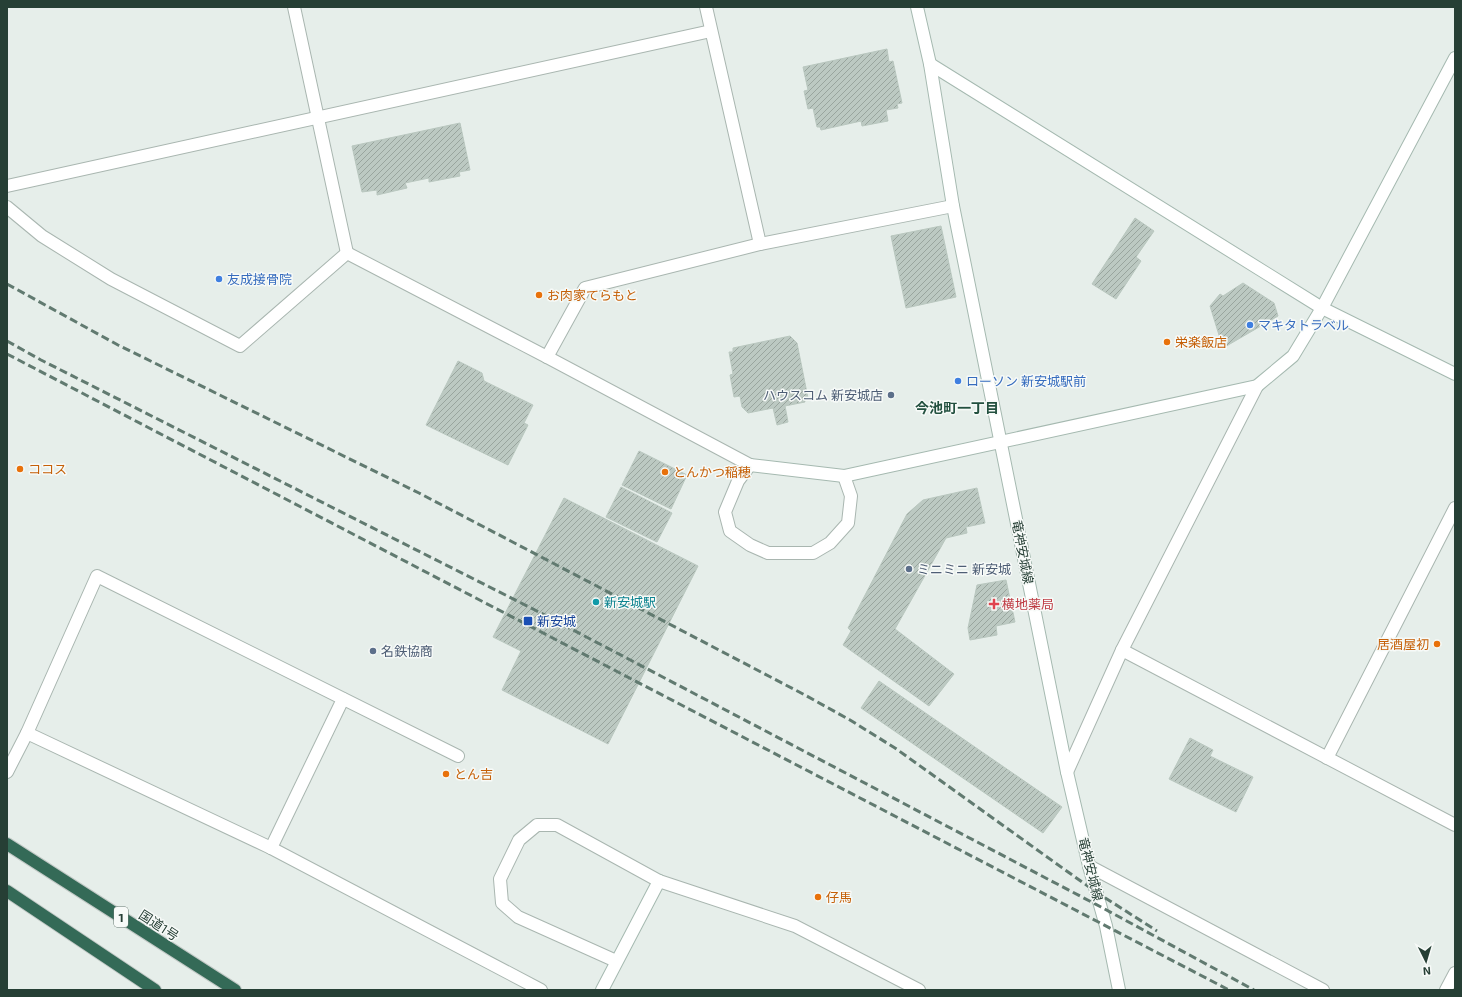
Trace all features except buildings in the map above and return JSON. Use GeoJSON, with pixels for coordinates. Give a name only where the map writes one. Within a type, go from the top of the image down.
{"type":"FeatureCollection","features":[{"type":"Feature","properties":{"kind":"highway","name":"国道1号"},"geometry":{"type":"LineString","coordinates":[[7,844],[235,990]]}},
{"type":"Feature","properties":{"kind":"highway"},"geometry":{"type":"LineString","coordinates":[[7,891],[155,990]]}},
{"type":"Feature","properties":{"kind":"street"},"geometry":{"type":"LineString","coordinates":[[294,7],[347,253]]}},
{"type":"Feature","properties":{"kind":"street"},"geometry":{"type":"LineString","coordinates":[[706,7],[760,244]]}},
{"type":"Feature","properties":{"kind":"street","name":"竜神安城線"},"geometry":{"type":"LineString","coordinates":[[917,7],[930,64],[953,206],[1067,772],[1089,866],[1106,926],[1119,990]]}},
{"type":"Feature","properties":{"kind":"street"},"geometry":{"type":"LineString","coordinates":[[7,186],[712,31]]}},
{"type":"Feature","properties":{"kind":"street"},"geometry":{"type":"LineString","coordinates":[[1067,772],[1122,650],[1257,386],[1293,356],[1322,308],[1455,58]]}},
{"type":"Feature","properties":{"kind":"street"},"geometry":{"type":"LineString","coordinates":[[930,64],[1322,308],[1455,374]]}},
{"type":"Feature","properties":{"kind":"street"},"geometry":{"type":"LineString","coordinates":[[547,357],[585,288],[760,244],[953,206]]}},
{"type":"Feature","properties":{"kind":"street"},"geometry":{"type":"LineString","coordinates":[[7,207],[42,236],[110,279],[240,346],[347,253]]}},
{"type":"Feature","properties":{"kind":"street"},"geometry":{"type":"LineString","coordinates":[[347,253],[750,465],[844,476],[1257,386]]}},
{"type":"Feature","properties":{"kind":"street"},"geometry":{"type":"LineString","coordinates":[[750,465],[738,481],[725,512],[730,531],[750,545],[768,553],[813,553],[830,542],[848,523],[850,496],[844,476]]}},
{"type":"Feature","properties":{"kind":"street"},"geometry":{"type":"LineString","coordinates":[[1327,758],[1455,508]]}},
{"type":"Feature","properties":{"kind":"street"},"geometry":{"type":"LineString","coordinates":[[7,772],[27,733],[97,576],[458,756]]}},
{"type":"Feature","properties":{"kind":"street"},"geometry":{"type":"LineString","coordinates":[[1122,650],[1455,825]]}},
{"type":"Feature","properties":{"kind":"street"},"geometry":{"type":"LineString","coordinates":[[271,848],[343,699]]}},
{"type":"Feature","properties":{"kind":"street"},"geometry":{"type":"LineString","coordinates":[[27,733],[271,848],[541,990]]}},
{"type":"Feature","properties":{"kind":"street"},"geometry":{"type":"LineString","coordinates":[[616,962],[518,917],[502,903],[500,879],[519,840],[537,825],[557,825],[659,881],[795,926],[919,990]]}},
{"type":"Feature","properties":{"kind":"street"},"geometry":{"type":"LineString","coordinates":[[1089,866],[1323,990]]}},
{"type":"Feature","properties":{"kind":"street"},"geometry":{"type":"LineString","coordinates":[[602,990],[659,881]]}},
{"type":"Feature","properties":{"kind":"street"},"geometry":{"type":"LineString","coordinates":[[1446,990],[1455,973]]}},
{"type":"Feature","properties":{"kind":"railway"},"geometry":{"type":"LineString","coordinates":[[7,284],[118,345],[419,493],[850,720],[895,748],[1096,892],[1157,931]]}},
{"type":"Feature","properties":{"kind":"railway"},"geometry":{"type":"LineString","coordinates":[[7,341],[41,360],[535,610],[1101,907],[1254,990]]}},
{"type":"Feature","properties":{"kind":"railway"},"geometry":{"type":"LineString","coordinates":[[7,354],[1229,990]]}},
{"type":"Feature","properties":{"kind":"place","name":"友成接骨院"},"geometry":{"type":"Point","coordinates":[219,279]}},
{"type":"Feature","properties":{"kind":"place","name":"お肉家てらもと"},"geometry":{"type":"Point","coordinates":[539,295]}},
{"type":"Feature","properties":{"kind":"place","name":"マキタトラベル"},"geometry":{"type":"Point","coordinates":[1250,325]}},
{"type":"Feature","properties":{"kind":"place","name":"栄楽飯店"},"geometry":{"type":"Point","coordinates":[1167,342]}},
{"type":"Feature","properties":{"kind":"place","name":"ローソン 新安城駅前"},"geometry":{"type":"Point","coordinates":[958,381]}},
{"type":"Feature","properties":{"kind":"place","name":"ハウスコム 新安城店"},"geometry":{"type":"Point","coordinates":[891,395]}},
{"type":"Feature","properties":{"kind":"place","name":"ココス"},"geometry":{"type":"Point","coordinates":[20,469]}},
{"type":"Feature","properties":{"kind":"place","name":"とんかつ稲穂"},"geometry":{"type":"Point","coordinates":[665,472]}},
{"type":"Feature","properties":{"kind":"place","name":"ミニミニ 新安城"},"geometry":{"type":"Point","coordinates":[909,569]}},
{"type":"Feature","properties":{"kind":"place","name":"新安城駅"},"geometry":{"type":"Point","coordinates":[596,602]}},
{"type":"Feature","properties":{"kind":"place","name":"横地薬局"},"geometry":{"type":"Point","coordinates":[994,604]}},
{"type":"Feature","properties":{"kind":"place","name":"新安城"},"geometry":{"type":"Point","coordinates":[528,621]}},
{"type":"Feature","properties":{"kind":"place","name":"居酒屋初"},"geometry":{"type":"Point","coordinates":[1437,644]}},
{"type":"Feature","properties":{"kind":"place","name":"名鉄協商"},"geometry":{"type":"Point","coordinates":[373,651]}},
{"type":"Feature","properties":{"kind":"place","name":"とん吉"},"geometry":{"type":"Point","coordinates":[446,774]}},
{"type":"Feature","properties":{"kind":"place","name":"仔馬"},"geometry":{"type":"Point","coordinates":[818,897]}},
{"type":"Feature","properties":{"kind":"district","name":"今池町一丁目"},"geometry":{"type":"Point","coordinates":[957,407]}}]}
